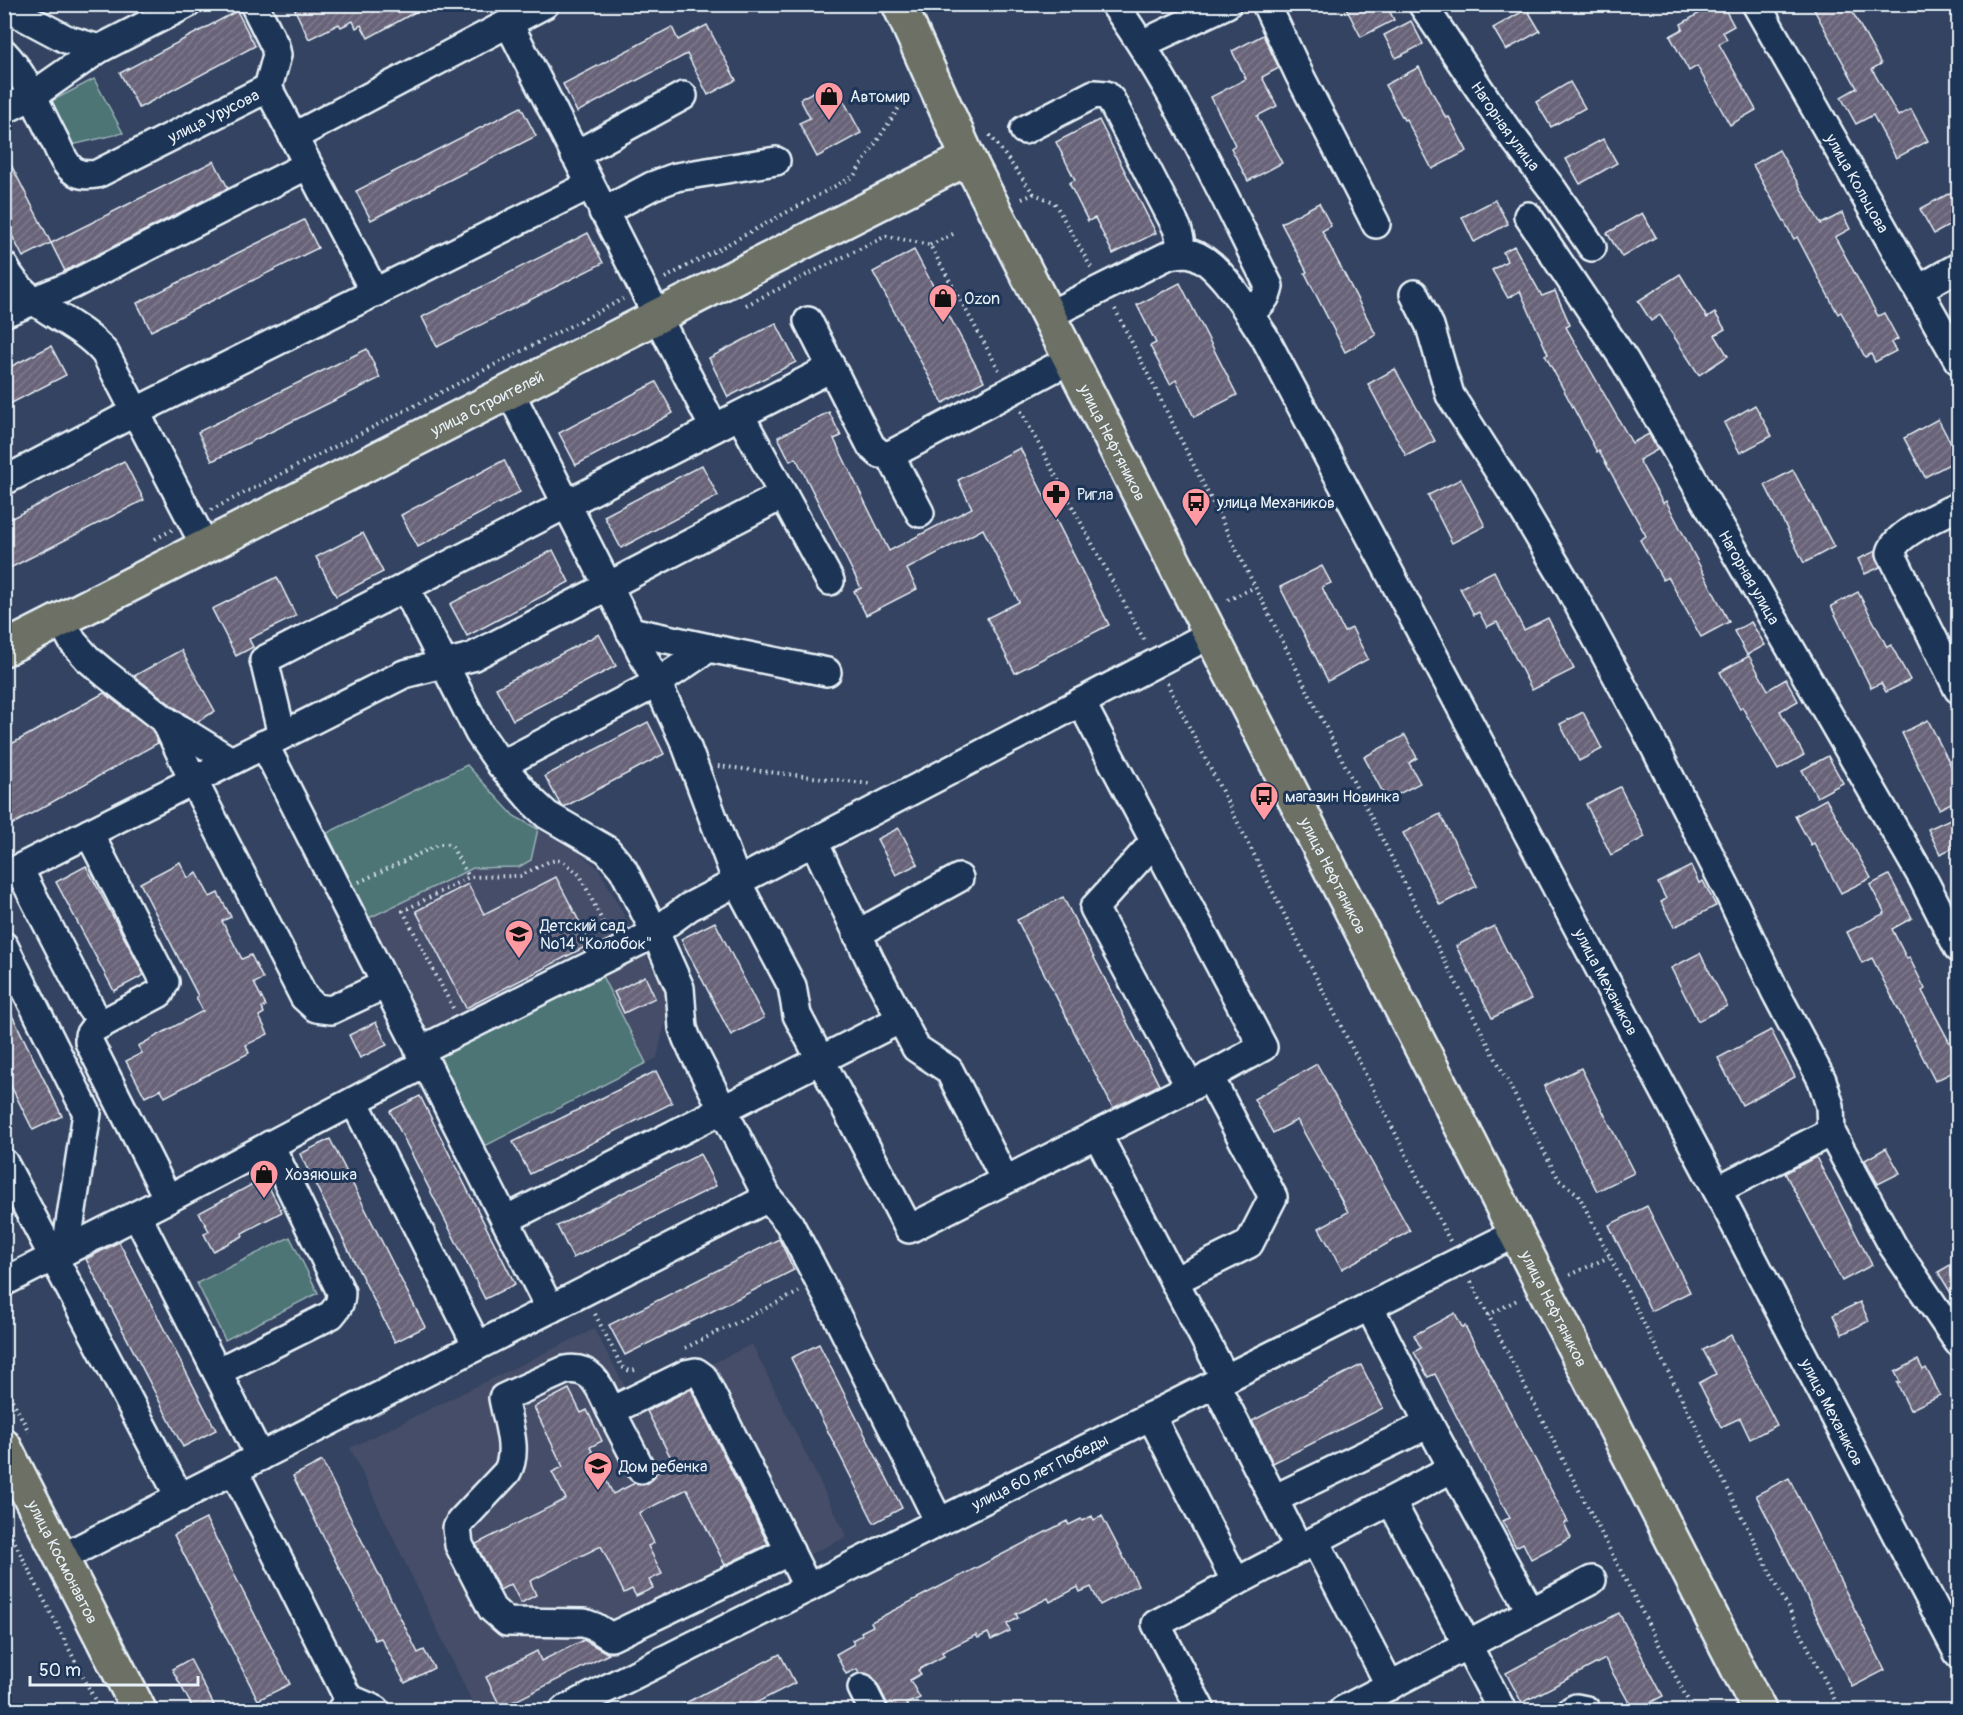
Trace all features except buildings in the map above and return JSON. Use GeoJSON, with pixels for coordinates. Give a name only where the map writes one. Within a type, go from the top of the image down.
{"type":"FeatureCollection","features":[{"type":"Feature","properties":{"kind":"main road","name":"улица Нефтяников"},"geometry":{"type":"LineString","coordinates":[[900,4],[979,146],[1049,315],[1071,359],[1759,1710]]}},
{"type":"Feature","properties":{"kind":"main road","name":"улица Строителей"},"geometry":{"type":"LineString","coordinates":[[4,649],[61,620],[198,533],[510,392],[651,303],[979,146]]}},
{"type":"Feature","properties":{"kind":"main road","name":"улица Космонавтов"},"geometry":{"type":"LineString","coordinates":[[4,1446],[139,1710]]}},
{"type":"Feature","properties":{"kind":"street"},"geometry":{"type":"LineString","coordinates":[[4,110],[32,96],[99,49],[187,4]]}},
{"type":"Feature","properties":{"kind":"street"},"geometry":{"type":"LineString","coordinates":[[254,4],[278,55],[268,88]]}},
{"type":"Feature","properties":{"kind":"street"},"geometry":{"type":"LineString","coordinates":[[293,137],[545,4]]}},
{"type":"Feature","properties":{"kind":"street"},"geometry":{"type":"LineString","coordinates":[[1114,4],[1170,91],[1269,286],[1268,294],[1263,301],[1248,314]]}},
{"type":"Feature","properties":{"kind":"street"},"geometry":{"type":"LineString","coordinates":[[1142,45],[1227,4]]}},
{"type":"Feature","properties":{"kind":"street"},"geometry":{"type":"LineString","coordinates":[[1266,4],[1376,225]]}},
{"type":"Feature","properties":{"kind":"street","name":"Нагорная улица"},"geometry":{"type":"LineString","coordinates":[[1422,4],[1505,127],[1553,190],[1592,247]]}},
{"type":"Feature","properties":{"kind":"street","name":"улица Кольцова"},"geometry":{"type":"LineString","coordinates":[[1756,4],[1959,360]]}},
{"type":"Feature","properties":{"kind":"street"},"geometry":{"type":"LineString","coordinates":[[4,6],[66,39],[99,49]]}},
{"type":"Feature","properties":{"kind":"street"},"geometry":{"type":"LineString","coordinates":[[509,24],[714,428]]}},
{"type":"Feature","properties":{"kind":"street","name":"улица Урусова"},"geometry":{"type":"LineString","coordinates":[[4,53],[12,60],[65,161],[74,172],[86,175],[97,174],[268,88],[375,293]]}},
{"type":"Feature","properties":{"kind":"street"},"geometry":{"type":"LineString","coordinates":[[1024,130],[1094,94],[1106,95],[1111,100],[1177,228],[1180,239],[1179,253],[1168,255],[1049,315]]}},
{"type":"Feature","properties":{"kind":"street"},"geometry":{"type":"LineString","coordinates":[[575,155],[683,96]]}},
{"type":"Feature","properties":{"kind":"street"},"geometry":{"type":"LineString","coordinates":[[603,212],[652,186],[676,177],[776,160]]}},
{"type":"Feature","properties":{"kind":"street"},"geometry":{"type":"LineString","coordinates":[[4,313],[72,285],[308,165]]}},
{"type":"Feature","properties":{"kind":"street"},"geometry":{"type":"LineString","coordinates":[[4,481],[135,412],[591,185]]}},
{"type":"Feature","properties":{"kind":"street","name":"Нагорная улица"},"geometry":{"type":"LineString","coordinates":[[1528,216],[1625,361],[1916,866],[1959,948]]}},
{"type":"Feature","properties":{"kind":"street","name":"улица Механиков"},"geometry":{"type":"LineString","coordinates":[[1179,253],[1190,253],[1207,262],[1226,281],[1264,336],[1959,1653]]}},
{"type":"Feature","properties":{"kind":"street"},"geometry":{"type":"LineString","coordinates":[[4,266],[16,287],[96,342],[105,353],[198,533]]}},
{"type":"Feature","properties":{"kind":"street"},"geometry":{"type":"LineString","coordinates":[[1919,289],[1959,267]]}},
{"type":"Feature","properties":{"kind":"street"},"geometry":{"type":"LineString","coordinates":[[1414,294],[1430,326],[1450,394],[1570,589],[1645,728],[1727,889],[1775,991],[1822,1080],[1830,1106],[1831,1132],[1893,1246],[1959,1342]]}},
{"type":"Feature","properties":{"kind":"street"},"geometry":{"type":"LineString","coordinates":[[808,321],[871,446],[880,454],[890,454],[1071,359]]}},
{"type":"Feature","properties":{"kind":"street"},"geometry":{"type":"LineString","coordinates":[[550,1309],[339,892],[273,739],[264,660],[831,368]]}},
{"type":"Feature","properties":{"kind":"street"},"geometry":{"type":"LineString","coordinates":[[510,392],[657,683],[694,763],[737,882],[792,986],[797,1015],[909,1228],[1263,1047],[1081,702]]}},
{"type":"Feature","properties":{"kind":"street"},"geometry":{"type":"LineString","coordinates":[[740,415],[830,581]]}},
{"type":"Feature","properties":{"kind":"street"},"geometry":{"type":"LineString","coordinates":[[890,454],[920,513]]}},
{"type":"Feature","properties":{"kind":"street"},"geometry":{"type":"LineString","coordinates":[[90,1007],[12,873],[404,674],[472,657],[783,495]]}},
{"type":"Feature","properties":{"kind":"street"},"geometry":{"type":"LineString","coordinates":[[1959,506],[1902,536],[1892,545],[1891,553],[1959,689]]}},
{"type":"Feature","properties":{"kind":"street"},"geometry":{"type":"LineString","coordinates":[[405,587],[479,733],[501,765],[547,815],[607,850],[623,869],[680,988],[683,1028],[687,1039],[768,1198],[789,1223],[820,1282],[939,1522]]}},
{"type":"Feature","properties":{"kind":"street"},"geometry":{"type":"LineString","coordinates":[[61,620],[73,642],[88,658],[165,720],[231,761]]}},
{"type":"Feature","properties":{"kind":"street"},"geometry":{"type":"LineString","coordinates":[[630,631],[827,672]]}},
{"type":"Feature","properties":{"kind":"street"},"geometry":{"type":"LineString","coordinates":[[4,1282],[354,1101],[464,1029],[655,932],[689,907],[1211,634]]}},
{"type":"Feature","properties":{"kind":"street"},"geometry":{"type":"LineString","coordinates":[[501,765],[657,683],[709,648]]}},
{"type":"Feature","properties":{"kind":"street"},"geometry":{"type":"LineString","coordinates":[[165,720],[193,780],[304,997],[316,1008],[332,1010],[386,984]]}},
{"type":"Feature","properties":{"kind":"street"},"geometry":{"type":"LineString","coordinates":[[89,833],[165,982],[160,993],[94,1028],[89,1035],[89,1042],[168,1199]]}},
{"type":"Feature","properties":{"kind":"street"},"geometry":{"type":"LineString","coordinates":[[814,842],[857,934],[915,1048],[949,1070],[1005,1180]]}},
{"type":"Feature","properties":{"kind":"street"},"geometry":{"type":"LineString","coordinates":[[1154,842],[1094,908],[1273,1197],[1249,1244],[1174,1281]]}},
{"type":"Feature","properties":{"kind":"street"},"geometry":{"type":"LineString","coordinates":[[857,934],[959,878]]}},
{"type":"Feature","properties":{"kind":"street"},"geometry":{"type":"LineString","coordinates":[[4,946],[87,1113],[59,1252]]}},
{"type":"Feature","properties":{"kind":"street"},"geometry":{"type":"LineString","coordinates":[[505,1220],[901,1019]]}},
{"type":"Feature","properties":{"kind":"street"},"geometry":{"type":"LineString","coordinates":[[354,1101],[477,1346]]}},
{"type":"Feature","properties":{"kind":"street"},"geometry":{"type":"LineString","coordinates":[[1716,1190],[1831,1132]]}},
{"type":"Feature","properties":{"kind":"street"},"geometry":{"type":"LineString","coordinates":[[1096,1134],[1174,1281],[1274,1499],[1307,1545],[1390,1686]]}},
{"type":"Feature","properties":{"kind":"street"},"geometry":{"type":"LineString","coordinates":[[217,1372],[331,1315],[339,1307],[341,1300],[341,1292],[270,1145]]}},
{"type":"Feature","properties":{"kind":"street"},"geometry":{"type":"LineString","coordinates":[[4,1163],[59,1252],[180,1498]]}},
{"type":"Feature","properties":{"kind":"street"},"geometry":{"type":"LineString","coordinates":[[61,1558],[768,1198]]}},
{"type":"Feature","properties":{"kind":"street"},"geometry":{"type":"LineString","coordinates":[[137,1215],[260,1457]]}},
{"type":"Feature","properties":{"kind":"street","name":"улица 60 лет Победы"},"geometry":{"type":"LineString","coordinates":[[564,1710],[1516,1233]]}},
{"type":"Feature","properties":{"kind":"street"},"geometry":{"type":"LineString","coordinates":[[1369,1306],[1429,1424],[1531,1612]]}},
{"type":"Feature","properties":{"kind":"street"},"geometry":{"type":"LineString","coordinates":[[632,1677],[611,1637],[595,1627],[584,1623],[507,1622],[499,1617],[492,1609],[459,1545],[457,1528],[512,1464],[513,1452],[503,1398],[565,1370],[573,1368],[588,1373],[596,1382],[641,1469]]}},
{"type":"Feature","properties":{"kind":"street"},"geometry":{"type":"LineString","coordinates":[[611,1411],[686,1374],[696,1372],[703,1377],[808,1588]]}},
{"type":"Feature","properties":{"kind":"street"},"geometry":{"type":"LineString","coordinates":[[1151,1416],[1236,1582]]}},
{"type":"Feature","properties":{"kind":"street"},"geometry":{"type":"LineString","coordinates":[[1274,1499],[1429,1424]]}},
{"type":"Feature","properties":{"kind":"street"},"geometry":{"type":"LineString","coordinates":[[1201,1710],[1156,1624],[1453,1468]]}},
{"type":"Feature","properties":{"kind":"street"},"geometry":{"type":"LineString","coordinates":[[234,1470],[345,1704],[376,1710]]}},
{"type":"Feature","properties":{"kind":"street"},"geometry":{"type":"LineString","coordinates":[[1391,1501],[1502,1710]]}},
{"type":"Feature","properties":{"kind":"street"},"geometry":{"type":"LineString","coordinates":[[611,1637],[790,1551]]}},
{"type":"Feature","properties":{"kind":"street"},"geometry":{"type":"LineString","coordinates":[[1343,1710],[1592,1580]]}},
{"type":"Feature","properties":{"kind":"street"},"geometry":{"type":"LineString","coordinates":[[1572,1710],[1576,1708],[1586,1710]]}},
{"type":"Feature","properties":{"kind":"path"},"geometry":{"type":"LineString","coordinates":[[198,533],[651,303],[854,177],[900,105]]}},
{"type":"Feature","properties":{"kind":"path"},"geometry":{"type":"LineString","coordinates":[[979,146],[1034,194],[1054,202],[1103,288],[1413,900],[1559,1180],[1578,1194],[1840,1710]]}},
{"type":"Feature","properties":{"kind":"path"},"geometry":{"type":"LineString","coordinates":[[1023,199],[1034,194]]}},
{"type":"Feature","properties":{"kind":"path"},"geometry":{"type":"LineString","coordinates":[[930,245],[955,232]]}},
{"type":"Feature","properties":{"kind":"path"},"geometry":{"type":"LineString","coordinates":[[1228,600],[1255,587]]}},
{"type":"Feature","properties":{"kind":"path"},"geometry":{"type":"LineString","coordinates":[[694,763],[914,789]]}},
{"type":"Feature","properties":{"kind":"path"},"geometry":{"type":"LineString","coordinates":[[339,892],[440,844],[452,847],[469,877]]}},
{"type":"Feature","properties":{"kind":"path"},"geometry":{"type":"LineString","coordinates":[[464,1029],[403,910],[469,877],[520,876],[556,860],[564,862],[580,876],[617,952]]}},
{"type":"Feature","properties":{"kind":"path"},"geometry":{"type":"LineString","coordinates":[[1570,1275],[1610,1257]]}},
{"type":"Feature","properties":{"kind":"path"},"geometry":{"type":"LineString","coordinates":[[682,1349],[820,1282]]}},
{"type":"Feature","properties":{"kind":"path"},"geometry":{"type":"LineString","coordinates":[[583,1292],[622,1367],[630,1371],[639,1370]]}},
{"type":"Feature","properties":{"kind":"path"},"geometry":{"type":"LineString","coordinates":[[1488,1316],[1523,1297]]}},
{"type":"Feature","properties":{"kind":"path"},"geometry":{"type":"LineString","coordinates":[[4,1521],[100,1710]]}},
{"type":"Feature","properties":{"kind":"shaded area","name":"Детский сад №14 \"Колобок\""},"geometry":{"type":"Polygon","coordinates":[[[467,765],[514,816],[577,851],[599,869],[670,1000],[657,1058],[483,1147],[327,833],[467,765]]]}},
{"type":"Feature","properties":{"kind":"shaded area","name":"Дом ребенка"},"geometry":{"type":"Polygon","coordinates":[[[594,1329],[628,1392],[707,1366],[752,1344],[847,1537],[795,1561],[502,1710],[476,1710],[350,1448],[594,1329]]]}},
{"type":"Feature","properties":{"kind":"green space"},"geometry":{"type":"Polygon","coordinates":[[[94,79],[123,133],[68,146],[46,104],[94,79]]]}},
{"type":"Feature","properties":{"kind":"green space"},"geometry":{"type":"Polygon","coordinates":[[[467,765],[514,816],[538,829],[531,860],[519,867],[473,868],[369,918],[327,833],[467,765]]]}},
{"type":"Feature","properties":{"kind":"green space"},"geometry":{"type":"Polygon","coordinates":[[[600,972],[646,1063],[483,1147],[436,1053],[600,972]]]}},
{"type":"Feature","properties":{"kind":"green space"},"geometry":{"type":"Polygon","coordinates":[[[290,1237],[318,1293],[225,1340],[197,1283],[290,1237]]]}},
{"type":"Feature","properties":{"kind":"place","name":"Автомир"},"geometry":{"type":"Point","coordinates":[829,122]}},
{"type":"Feature","properties":{"kind":"place","name":"Ozon"},"geometry":{"type":"Point","coordinates":[943,324]}},
{"type":"Feature","properties":{"kind":"place","name":"Ригла"},"geometry":{"type":"Point","coordinates":[1056,520]}},
{"type":"Feature","properties":{"kind":"place","name":"улица Механиков"},"geometry":{"type":"Point","coordinates":[1196,528]}},
{"type":"Feature","properties":{"kind":"place","name":"магазин Новинка"},"geometry":{"type":"Point","coordinates":[1264,822]}},
{"type":"Feature","properties":{"kind":"place","name":"Детский сад №14 \"Колобок\""},"geometry":{"type":"Point","coordinates":[519,960]}},
{"type":"Feature","properties":{"kind":"place","name":"Хозяюшка"},"geometry":{"type":"Point","coordinates":[264,1200]}},
{"type":"Feature","properties":{"kind":"place","name":"Дом ребенка"},"geometry":{"type":"Point","coordinates":[598,1492]}}]}
